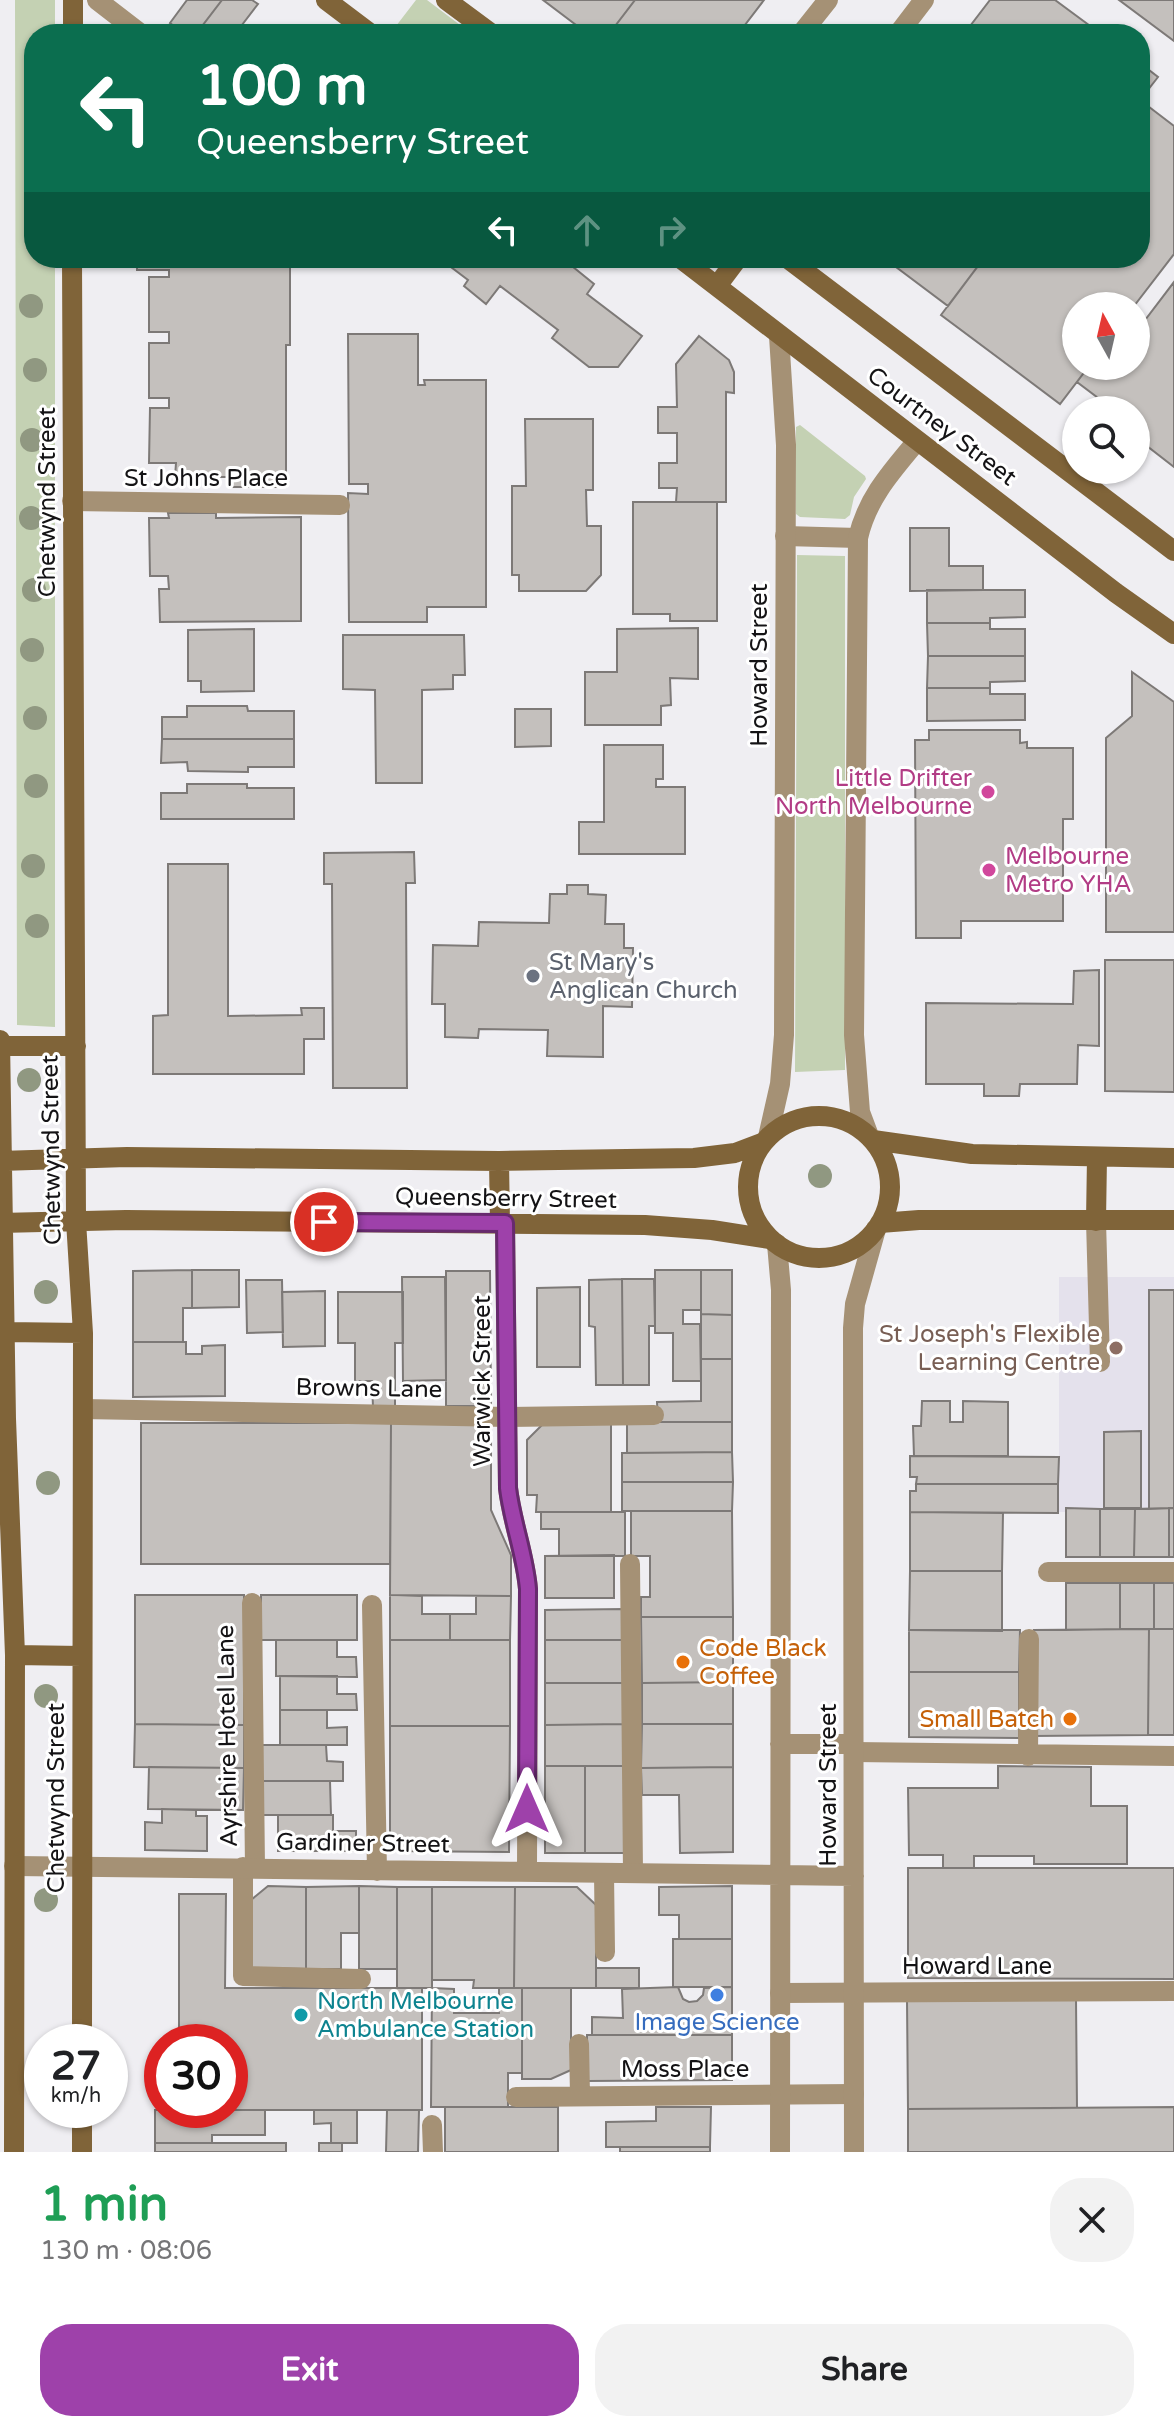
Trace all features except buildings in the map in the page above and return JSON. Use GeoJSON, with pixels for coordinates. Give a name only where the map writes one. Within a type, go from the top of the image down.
{"type":"FeatureCollection","features":[{"type":"Feature","properties":{"kind":"street"},"geometry":{"type":"LineString","coordinates":[[73,0],[73,24]]}},
{"type":"Feature","properties":{"kind":"street"},"geometry":{"type":"LineString","coordinates":[[97,0],[128,24]]}},
{"type":"Feature","properties":{"kind":"street"},"geometry":{"type":"LineString","coordinates":[[326,0],[358,24]]}},
{"type":"Feature","properties":{"kind":"street"},"geometry":{"type":"LineString","coordinates":[[446,0],[478,24]]}},
{"type":"Feature","properties":{"kind":"street"},"geometry":{"type":"LineString","coordinates":[[811,24],[828,0]]}},
{"type":"Feature","properties":{"kind":"street"},"geometry":{"type":"LineString","coordinates":[[906,24],[924,0]]}},
{"type":"Feature","properties":{"kind":"street","name":"Chetwynd Street"},"geometry":{"type":"LineString","coordinates":[[72,268],[76,1221],[83,1333],[82,2024]]}},
{"type":"Feature","properties":{"kind":"street","name":"Courtney Street"},"geometry":{"type":"LineString","coordinates":[[693,268],[1174,634]]}},
{"type":"Feature","properties":{"kind":"street"},"geometry":{"type":"LineString","coordinates":[[717,286],[730,268]]}},
{"type":"Feature","properties":{"kind":"street","name":"Courtney Street"},"geometry":{"type":"LineString","coordinates":[[800,268],[1174,551]]}},
{"type":"Feature","properties":{"kind":"street","name":"Howard Street"},"geometry":{"type":"LineString","coordinates":[[766,1140],[780,1084],[784,1035],[786,445],[779,336]]}},
{"type":"Feature","properties":{"kind":"street"},"geometry":{"type":"LineString","coordinates":[[917,441],[875,493],[858,538],[854,1035],[859,1102],[871,1138],[886,1162],[890,1200],[878,1226],[858,1246],[836,1256],[799,1255],[773,1241],[753,1214],[748,1184],[750,1169],[766,1140],[786,1124],[818,1116],[841,1119],[871,1138],[972,1154],[1174,1158]]}},
{"type":"Feature","properties":{"kind":"street","name":"St Johns Place"},"geometry":{"type":"LineString","coordinates":[[72,501],[340,505]]}},
{"type":"Feature","properties":{"kind":"street"},"geometry":{"type":"LineString","coordinates":[[785,536],[858,538]]}},
{"type":"Feature","properties":{"kind":"street"},"geometry":{"type":"LineString","coordinates":[[0,1043],[76,1046]]}},
{"type":"Feature","properties":{"kind":"street","name":"Chetwynd Street"},"geometry":{"type":"LineString","coordinates":[[0,1043],[2,1223],[15,1655],[14,2152]]}},
{"type":"Feature","properties":{"kind":"street","name":"Queensberry Street"},"geometry":{"type":"LineString","coordinates":[[1,1161],[127,1157],[499,1161],[709,1158],[735,1153],[766,1140]]}},
{"type":"Feature","properties":{"kind":"street"},"geometry":{"type":"LineString","coordinates":[[1097,1157],[1100,1362]]}},
{"type":"Feature","properties":{"kind":"street"},"geometry":{"type":"LineString","coordinates":[[499,1161],[502,1223]]}},
{"type":"Feature","properties":{"kind":"street"},"geometry":{"type":"LineString","coordinates":[[878,1226],[919,1220],[1174,1220]]}},
{"type":"Feature","properties":{"kind":"street","name":"Queensberry Street"},"geometry":{"type":"LineString","coordinates":[[2,1223],[502,1223],[669,1227],[712,1230],[773,1241]]}},
{"type":"Feature","properties":{"kind":"street","name":"Warwick Street"},"geometry":{"type":"LineString","coordinates":[[502,1223],[510,1503],[525,1559],[528,1589],[527,1871]]}},
{"type":"Feature","properties":{"kind":"street","name":"Howard Street"},"geometry":{"type":"LineString","coordinates":[[854,2152],[853,1328],[858,1289],[878,1226]]}},
{"type":"Feature","properties":{"kind":"street","name":"Howard Street"},"geometry":{"type":"LineString","coordinates":[[773,1241],[781,1290],[780,2152]]}},
{"type":"Feature","properties":{"kind":"street"},"geometry":{"type":"LineString","coordinates":[[6,1332],[83,1333]]}},
{"type":"Feature","properties":{"kind":"street","name":"Browns Lane"},"geometry":{"type":"LineString","coordinates":[[83,1409],[508,1417],[654,1415]]}},
{"type":"Feature","properties":{"kind":"street"},"geometry":{"type":"LineString","coordinates":[[630,1564],[633,1872]]}},
{"type":"Feature","properties":{"kind":"street"},"geometry":{"type":"LineString","coordinates":[[1048,1572],[1174,1572]]}},
{"type":"Feature","properties":{"kind":"street","name":"Ayrshire Hotel Lane"},"geometry":{"type":"LineString","coordinates":[[252,1603],[249,1867],[243,1976],[361,1979]]}},
{"type":"Feature","properties":{"kind":"street"},"geometry":{"type":"LineString","coordinates":[[372,1605],[377,1871]]}},
{"type":"Feature","properties":{"kind":"street"},"geometry":{"type":"LineString","coordinates":[[1028,1756],[1029,1639]]}},
{"type":"Feature","properties":{"kind":"street"},"geometry":{"type":"LineString","coordinates":[[15,1655],[81,1656]]}},
{"type":"Feature","properties":{"kind":"street"},"geometry":{"type":"LineString","coordinates":[[780,1744],[1028,1756],[1174,1756]]}},
{"type":"Feature","properties":{"kind":"street","name":"Gardiner Street"},"geometry":{"type":"LineString","coordinates":[[14,1866],[854,1876]]}},
{"type":"Feature","properties":{"kind":"street"},"geometry":{"type":"LineString","coordinates":[[604,1873],[605,1952]]}},
{"type":"Feature","properties":{"kind":"street","name":"Howard Lane"},"geometry":{"type":"LineString","coordinates":[[780,1993],[1174,1991]]}},
{"type":"Feature","properties":{"kind":"street"},"geometry":{"type":"LineString","coordinates":[[579,2044],[580,2095]]}},
{"type":"Feature","properties":{"kind":"street","name":"Moss Place"},"geometry":{"type":"LineString","coordinates":[[516,2097],[854,2094]]}},
{"type":"Feature","properties":{"kind":"street"},"geometry":{"type":"LineString","coordinates":[[432,2125],[433,2152]]}},
{"type":"Feature","properties":{"kind":"street"},"geometry":{"type":"LineString","coordinates":[[82,2128],[82,2152]]}},
{"type":"Feature","properties":{"kind":"shaded area","name":"St Joseph's Flexible Learning Centre"},"geometry":{"type":"Polygon","coordinates":[[[1059,1277],[1174,1277],[1174,1512],[1059,1512],[1059,1277]]]}},
{"type":"Feature","properties":{"kind":"green space"},"geometry":{"type":"Polygon","coordinates":[[[15,0],[55,0],[55,24],[24,24],[24,268],[55,268],[55,1027],[17,1025],[15,0]]]}},
{"type":"Feature","properties":{"kind":"green space"},"geometry":{"type":"Polygon","coordinates":[[[416,0],[427,0],[459,24],[398,24],[416,0]]]}},
{"type":"Feature","properties":{"kind":"green space"},"geometry":{"type":"Polygon","coordinates":[[[800,425],[865,476],[854,497],[850,515],[845,519],[800,517],[796,514],[796,427],[800,425]]]}},
{"type":"Feature","properties":{"kind":"green space"},"geometry":{"type":"Polygon","coordinates":[[[797,555],[845,556],[845,1070],[795,1072],[797,555]]]}},
{"type":"Feature","properties":{"kind":"place","name":"Little Drifter North Melbourne"},"geometry":{"type":"Point","coordinates":[988,792]}},
{"type":"Feature","properties":{"kind":"place","name":"Melbourne Metro YHA"},"geometry":{"type":"Point","coordinates":[989,870]}},
{"type":"Feature","properties":{"kind":"place","name":"St Mary's Anglican Church"},"geometry":{"type":"Point","coordinates":[533,976]}},
{"type":"Feature","properties":{"kind":"place","name":"St Joseph's Flexible Learning Centre"},"geometry":{"type":"Point","coordinates":[1116,1348]}},
{"type":"Feature","properties":{"kind":"place","name":"Code Black Coffee"},"geometry":{"type":"Point","coordinates":[683,1662]}},
{"type":"Feature","properties":{"kind":"place","name":"Small Batch"},"geometry":{"type":"Point","coordinates":[1070,1719]}},
{"type":"Feature","properties":{"kind":"place","name":"Image Science"},"geometry":{"type":"Point","coordinates":[717,1995]}},
{"type":"Feature","properties":{"kind":"place","name":"North Melbourne Ambulance Station"},"geometry":{"type":"Point","coordinates":[301,2015]}},
{"type":"Feature","properties":{"kind":"route"},"geometry":{"type":"LineString","coordinates":[[324,1222],[505,1223],[508,1488],[525,1559],[528,1589],[527,1809]]}}]}
